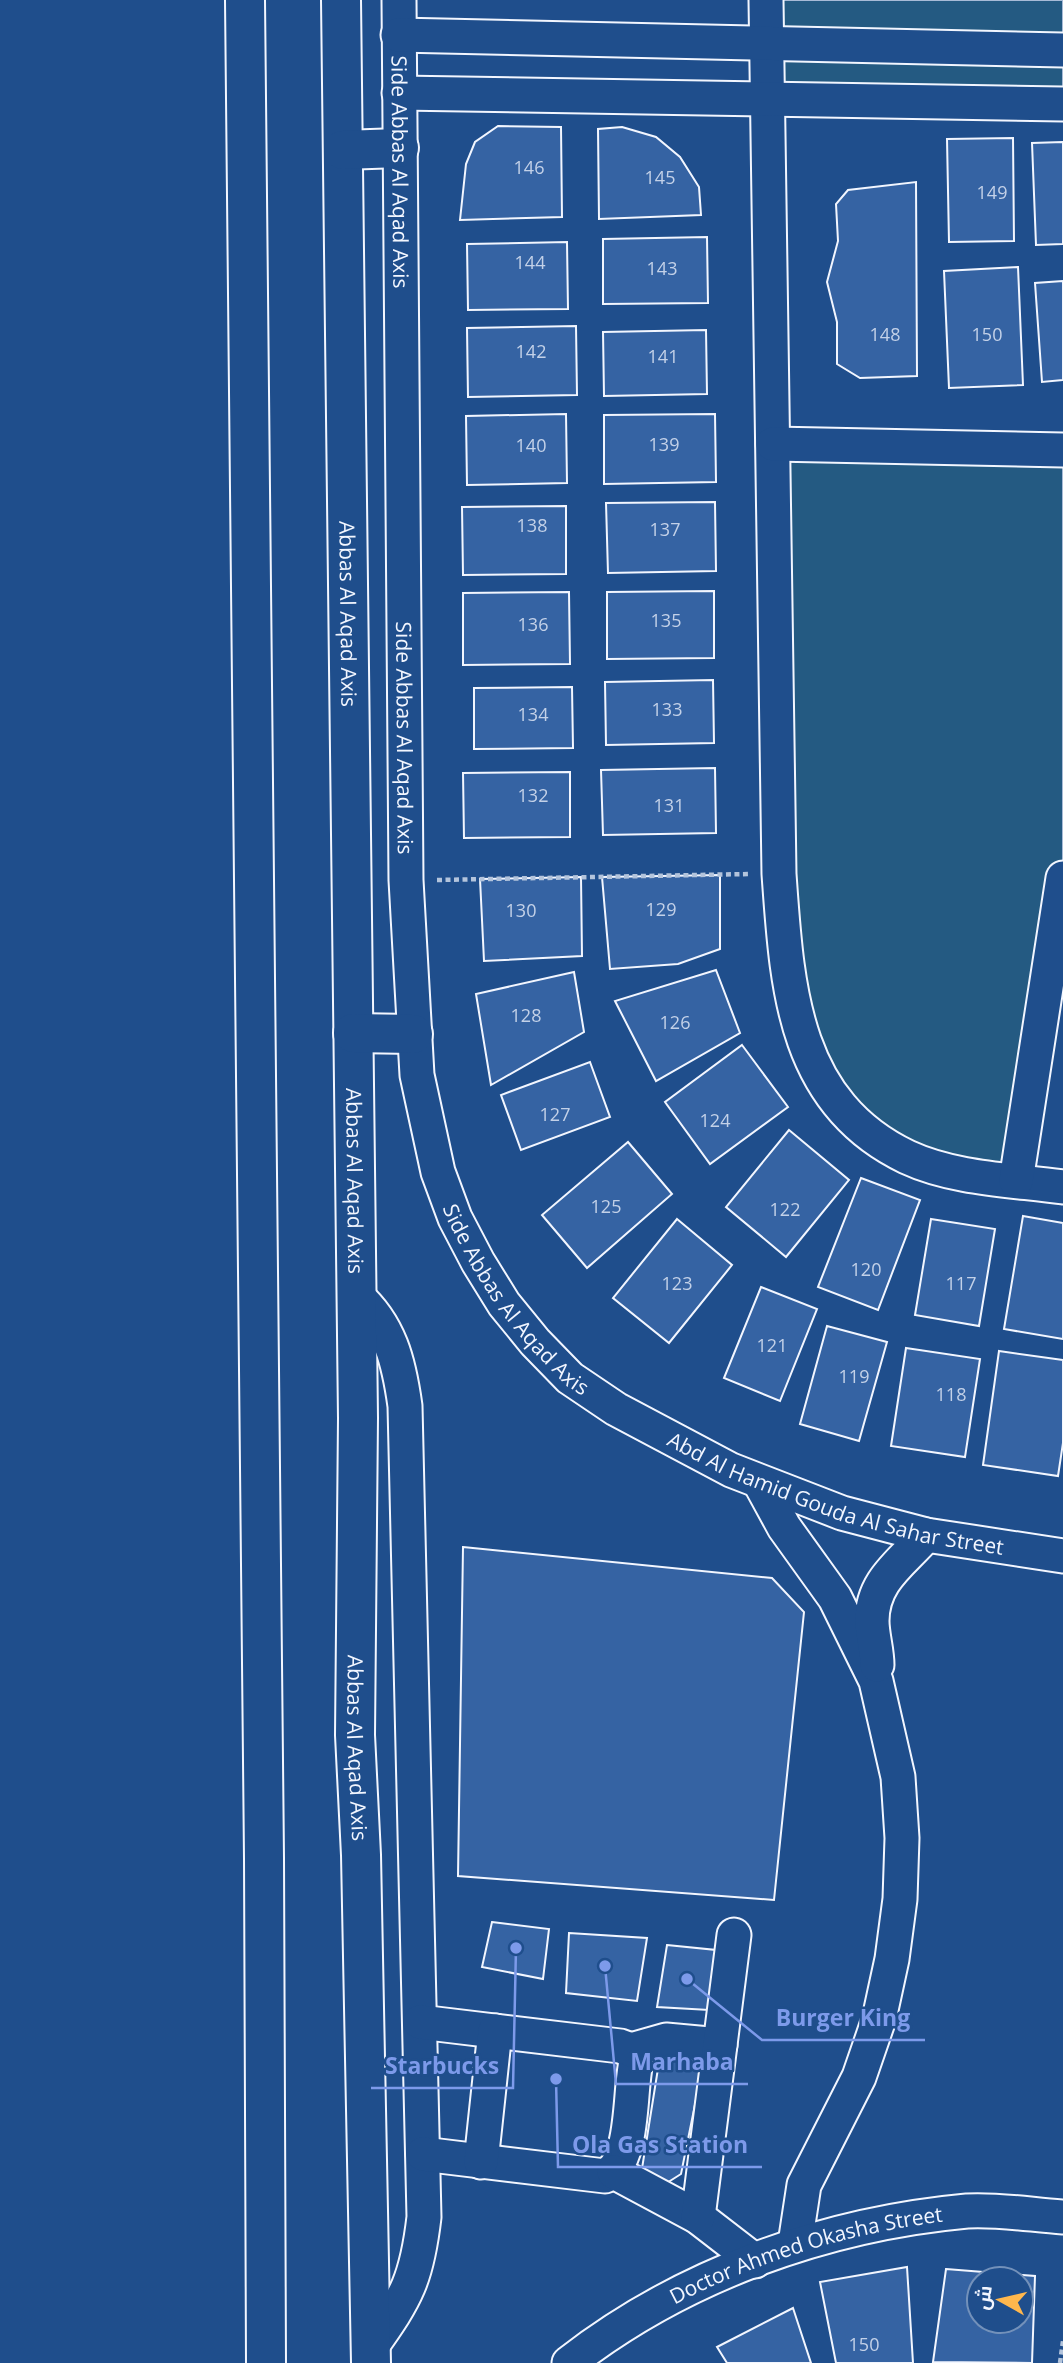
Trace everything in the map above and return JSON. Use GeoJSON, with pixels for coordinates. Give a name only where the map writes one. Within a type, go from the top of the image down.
{"type":"FeatureCollection","features":[{"type":"Feature","properties":{"kind":"main road"},"geometry":{"type":"LineString","coordinates":[[245,0],[264,1830],[266,2363]]}},
{"type":"Feature","properties":{"kind":"main road","name":"Abbas Al Aqad Axis"},"geometry":{"type":"LineString","coordinates":[[341,0],[356,1294],[355,1735],[371,2355]]}},
{"type":"Feature","properties":{"kind":"main road"},"geometry":{"type":"LineString","coordinates":[[343,150],[399,148]]}},
{"type":"Feature","properties":{"kind":"main road"},"geometry":{"type":"LineString","coordinates":[[353,1033],[413,1034]]}},
{"type":"Feature","properties":{"kind":"street","name":"Side Abbas Al Aqad Axis"},"geometry":{"type":"LineString","coordinates":[[399,0],[405,880],[413,1034],[425,1124],[438,1172],[455,1218],[504,1304],[535,1342],[570,1378],[616,1409]]}},
{"type":"Feature","properties":{"kind":"street"},"geometry":{"type":"LineString","coordinates":[[766,0],[779,874],[786,968],[793,1002],[806,1051],[830,1094],[865,1130],[908,1157],[956,1172],[1063,1187]]}},
{"type":"Feature","properties":{"kind":"street"},"geometry":{"type":"LineString","coordinates":[[398,35],[1063,50]]}},
{"type":"Feature","properties":{"kind":"street"},"geometry":{"type":"LineString","coordinates":[[399,93],[1063,104]]}},
{"type":"Feature","properties":{"kind":"street"},"geometry":{"type":"LineString","coordinates":[[773,444],[1063,450]]}},
{"type":"Feature","properties":{"kind":"street"},"geometry":{"type":"LineString","coordinates":[[1016,1181],[1063,878]]}},
{"type":"Feature","properties":{"kind":"street"},"geometry":{"type":"LineString","coordinates":[[356,1294],[370,1307],[386,1331],[397,1361],[405,1406],[424,2217],[414,2276],[403,2303],[371,2355]]}},
{"type":"Feature","properties":{"kind":"street","name":"Abd Al Hamid Gouda Al Sahar Street"},"geometry":{"type":"LineString","coordinates":[[616,1409],[760,1483],[842,1513],[926,1535],[1063,1556]]}},
{"type":"Feature","properties":{"kind":"street"},"geometry":{"type":"LineString","coordinates":[[760,1483],[784,1527],[835,1598],[876,1681]]}},
{"type":"Feature","properties":{"kind":"street"},"geometry":{"type":"LineString","coordinates":[[795,2244],[804,2185],[828,2144],[859,2077],[879,2019],[892,1959],[900,1899],[902,1838],[898,1777],[876,1681],[872,1620],[877,1594],[890,1570],[926,1535]]}},
{"type":"Feature","properties":{"kind":"street"},"geometry":{"type":"LineString","coordinates":[[698,2217],[734,1935]]}},
{"type":"Feature","properties":{"kind":"street"},"geometry":{"type":"LineString","coordinates":[[420,2022],[620,2046],[631,2050],[666,2040],[720,2045]]}},
{"type":"Feature","properties":{"kind":"street"},"geometry":{"type":"LineString","coordinates":[[481,2162],[495,2031]]}},
{"type":"Feature","properties":{"kind":"street"},"geometry":{"type":"LineString","coordinates":[[423,2154],[596,2177],[614,2172],[624,2156],[636,2062],[631,2050]]}},
{"type":"Feature","properties":{"kind":"street"},"geometry":{"type":"LineString","coordinates":[[614,2172],[698,2217],[755,2261]]}},
{"type":"Feature","properties":{"kind":"street","name":"Doctor Ahmed Okasha Street"},"geometry":{"type":"LineString","coordinates":[[569,2363],[592,2345],[671,2298],[795,2244],[870,2224],[970,2211],[1063,2217]]}},
{"type":"Feature","properties":{"kind":"path"},"geometry":{"type":"LineString","coordinates":[[405,880],[779,874]]}},
{"type":"Feature","properties":{"kind":"path"},"geometry":{"type":"LineString","coordinates":[[1060,2363],[1063,2341]]}},
{"type":"Feature","properties":{"kind":"shaded area"},"geometry":{"type":"Polygon","coordinates":[[[766,0],[1063,0],[1063,104],[767,99],[766,0]]]}},
{"type":"Feature","properties":{"kind":"shaded area"},"geometry":{"type":"Polygon","coordinates":[[[773,444],[1063,450],[1063,878],[1016,1181],[865,1130],[793,1002],[773,444]]]}},
{"type":"Feature","properties":{"kind":"building"},"geometry":{"type":"Polygon","coordinates":[[[498,126],[561,127],[562,217],[460,220],[466,164],[475,142],[498,126]]]}},
{"type":"Feature","properties":{"kind":"building"},"geometry":{"type":"Polygon","coordinates":[[[622,127],[656,137],[680,157],[699,187],[701,215],[599,219],[598,129],[622,127]]]}},
{"type":"Feature","properties":{"kind":"building"},"geometry":{"type":"Polygon","coordinates":[[[1013,138],[1014,241],[949,242],[947,139],[1013,138]]]}},
{"type":"Feature","properties":{"kind":"building"},"geometry":{"type":"Polygon","coordinates":[[[1063,142],[1063,244],[1036,245],[1032,143],[1063,142]]]}},
{"type":"Feature","properties":{"kind":"building"},"geometry":{"type":"Polygon","coordinates":[[[916,182],[917,376],[860,378],[837,364],[837,322],[827,282],[838,241],[836,204],[848,190],[916,182]]]}},
{"type":"Feature","properties":{"kind":"building"},"geometry":{"type":"Polygon","coordinates":[[[707,237],[708,303],[603,304],[603,239],[707,237]]]}},
{"type":"Feature","properties":{"kind":"building"},"geometry":{"type":"Polygon","coordinates":[[[567,242],[568,309],[468,310],[467,244],[567,242]]]}},
{"type":"Feature","properties":{"kind":"building"},"geometry":{"type":"Polygon","coordinates":[[[1018,267],[1023,385],[949,388],[944,271],[1018,267]]]}},
{"type":"Feature","properties":{"kind":"building"},"geometry":{"type":"Polygon","coordinates":[[[1063,281],[1063,380],[1042,382],[1035,283],[1063,281]]]}},
{"type":"Feature","properties":{"kind":"building"},"geometry":{"type":"Polygon","coordinates":[[[576,326],[577,395],[468,397],[467,328],[576,326]]]}},
{"type":"Feature","properties":{"kind":"building"},"geometry":{"type":"Polygon","coordinates":[[[706,330],[707,394],[604,396],[603,332],[706,330]]]}},
{"type":"Feature","properties":{"kind":"building"},"geometry":{"type":"Polygon","coordinates":[[[566,414],[567,483],[467,485],[466,416],[566,414]]]}},
{"type":"Feature","properties":{"kind":"building"},"geometry":{"type":"Polygon","coordinates":[[[715,414],[716,482],[604,484],[604,415],[715,414]]]}},
{"type":"Feature","properties":{"kind":"building"},"geometry":{"type":"Polygon","coordinates":[[[715,502],[716,571],[608,573],[606,503],[715,502]]]}},
{"type":"Feature","properties":{"kind":"building"},"geometry":{"type":"Polygon","coordinates":[[[566,506],[566,574],[463,575],[462,507],[566,506]]]}},
{"type":"Feature","properties":{"kind":"building"},"geometry":{"type":"Polygon","coordinates":[[[714,591],[714,658],[607,659],[607,592],[714,591]]]}},
{"type":"Feature","properties":{"kind":"building"},"geometry":{"type":"Polygon","coordinates":[[[569,592],[570,664],[463,665],[463,593],[569,592]]]}},
{"type":"Feature","properties":{"kind":"building"},"geometry":{"type":"Polygon","coordinates":[[[713,680],[714,743],[606,745],[605,682],[713,680]]]}},
{"type":"Feature","properties":{"kind":"building"},"geometry":{"type":"Polygon","coordinates":[[[572,687],[573,748],[474,749],[474,688],[572,687]]]}},
{"type":"Feature","properties":{"kind":"building"},"geometry":{"type":"Polygon","coordinates":[[[715,768],[716,833],[603,835],[601,770],[715,768]]]}},
{"type":"Feature","properties":{"kind":"building"},"geometry":{"type":"Polygon","coordinates":[[[570,772],[570,837],[464,838],[463,773],[570,772]]]}},
{"type":"Feature","properties":{"kind":"building"},"geometry":{"type":"Polygon","coordinates":[[[720,875],[720,949],[678,964],[610,969],[602,877],[720,875]]]}},
{"type":"Feature","properties":{"kind":"building"},"geometry":{"type":"Polygon","coordinates":[[[581,877],[582,956],[484,961],[480,879],[581,877]]]}},
{"type":"Feature","properties":{"kind":"building"},"geometry":{"type":"Polygon","coordinates":[[[716,970],[740,1033],[656,1081],[615,1001],[716,970]]]}},
{"type":"Feature","properties":{"kind":"building"},"geometry":{"type":"Polygon","coordinates":[[[574,972],[584,1032],[491,1085],[476,994],[574,972]]]}},
{"type":"Feature","properties":{"kind":"building"},"geometry":{"type":"Polygon","coordinates":[[[742,1045],[788,1107],[710,1164],[665,1102],[742,1045]]]}},
{"type":"Feature","properties":{"kind":"building"},"geometry":{"type":"Polygon","coordinates":[[[590,1062],[610,1117],[521,1150],[501,1095],[590,1062]]]}},
{"type":"Feature","properties":{"kind":"building"},"geometry":{"type":"Polygon","coordinates":[[[789,1130],[849,1180],[786,1257],[726,1207],[789,1130]]]}},
{"type":"Feature","properties":{"kind":"building"},"geometry":{"type":"Polygon","coordinates":[[[628,1142],[672,1194],[587,1268],[542,1215],[628,1142]]]}},
{"type":"Feature","properties":{"kind":"building"},"geometry":{"type":"Polygon","coordinates":[[[861,1178],[920,1200],[878,1310],[818,1287],[861,1178]]]}},
{"type":"Feature","properties":{"kind":"building"},"geometry":{"type":"Polygon","coordinates":[[[1023,1216],[1063,1223],[1063,1339],[1004,1329],[1023,1216]]]}},
{"type":"Feature","properties":{"kind":"building"},"geometry":{"type":"Polygon","coordinates":[[[677,1219],[732,1265],[669,1343],[613,1298],[677,1219]]]}},
{"type":"Feature","properties":{"kind":"building"},"geometry":{"type":"Polygon","coordinates":[[[931,1219],[995,1229],[979,1326],[915,1315],[931,1219]]]}},
{"type":"Feature","properties":{"kind":"building"},"geometry":{"type":"Polygon","coordinates":[[[761,1287],[817,1309],[780,1401],[724,1378],[761,1287]]]}},
{"type":"Feature","properties":{"kind":"building"},"geometry":{"type":"Polygon","coordinates":[[[827,1326],[887,1342],[859,1441],[800,1424],[827,1326]]]}},
{"type":"Feature","properties":{"kind":"building"},"geometry":{"type":"Polygon","coordinates":[[[906,1348],[980,1359],[965,1457],[891,1446],[906,1348]]]}},
{"type":"Feature","properties":{"kind":"building"},"geometry":{"type":"Polygon","coordinates":[[[999,1351],[1063,1360],[1063,1443],[1058,1476],[983,1465],[999,1351]]]}},
{"type":"Feature","properties":{"kind":"building"},"geometry":{"type":"Polygon","coordinates":[[[463,1547],[772,1578],[804,1612],[774,1900],[458,1876],[463,1547]]]}},
{"type":"Feature","properties":{"kind":"building"},"geometry":{"type":"Polygon","coordinates":[[[492,1922],[549,1929],[543,1979],[482,1967],[492,1922]]]}},
{"type":"Feature","properties":{"kind":"building"},"geometry":{"type":"Polygon","coordinates":[[[569,1933],[647,1938],[637,2001],[566,1993],[569,1933]]]}},
{"type":"Feature","properties":{"kind":"building"},"geometry":{"type":"Polygon","coordinates":[[[667,1945],[716,1950],[709,2010],[657,2007],[667,1945]]]}},
{"type":"Feature","properties":{"kind":"building"},"geometry":{"type":"Polygon","coordinates":[[[660,2056],[703,2065],[681,2174],[662,2186],[640,2181],[660,2056]]]}},
{"type":"Feature","properties":{"kind":"building"},"geometry":{"type":"Polygon","coordinates":[[[907,2267],[913,2363],[836,2363],[820,2282],[907,2267]]]}},
{"type":"Feature","properties":{"kind":"building"},"geometry":{"type":"Polygon","coordinates":[[[946,2269],[965,2270],[965,2335],[1033,2335],[1032,2363],[933,2362],[946,2269]]]}},
{"type":"Feature","properties":{"kind":"building"},"geometry":{"type":"Polygon","coordinates":[[[793,2308],[811,2363],[727,2363],[717,2347],[793,2308]]]}},
{"type":"Feature","properties":{"kind":"place","name":"Starbucks"},"geometry":{"type":"Point","coordinates":[516,1948]}},
{"type":"Feature","properties":{"kind":"place","name":"Marhaba"},"geometry":{"type":"Point","coordinates":[605,1966]}},
{"type":"Feature","properties":{"kind":"place","name":"Burger King"},"geometry":{"type":"Point","coordinates":[687,1979]}},
{"type":"Feature","properties":{"kind":"place","name":"Ola Gas Station"},"geometry":{"type":"Point","coordinates":[556,2079]}}]}
